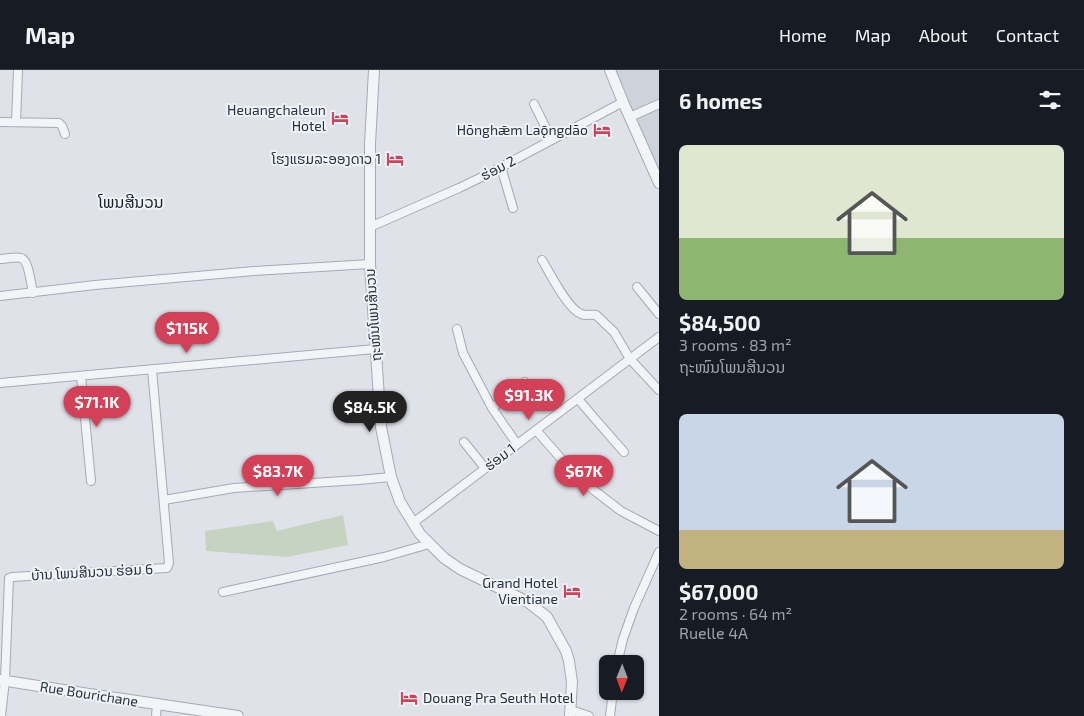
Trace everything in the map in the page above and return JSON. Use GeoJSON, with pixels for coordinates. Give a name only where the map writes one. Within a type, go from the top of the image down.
{"type":"FeatureCollection","features":[{"type":"Feature","properties":{"kind":"street"},"geometry":{"type":"LineString","coordinates":[[16,122],[18,70]]}},
{"type":"Feature","properties":{"kind":"street","name":"ຖະໜົນໂພນສີນວນ"},"geometry":{"type":"LineString","coordinates":[[374,70],[370,149],[370,264],[381,427],[391,478],[400,502],[420,534],[444,558],[460,570],[528,602],[547,617],[566,650],[570,661],[572,682],[570,713]]}},
{"type":"Feature","properties":{"kind":"street"},"geometry":{"type":"LineString","coordinates":[[610,70],[622,102],[656,168],[659,183]]}},
{"type":"Feature","properties":{"kind":"street","name":"ຮ່ອມ 2"},"geometry":{"type":"LineString","coordinates":[[370,227],[459,188],[622,102]]}},
{"type":"Feature","properties":{"kind":"street"},"geometry":{"type":"LineString","coordinates":[[534,104],[552,140]]}},
{"type":"Feature","properties":{"kind":"street"},"geometry":{"type":"LineString","coordinates":[[630,117],[659,104]]}},
{"type":"Feature","properties":{"kind":"street"},"geometry":{"type":"LineString","coordinates":[[0,122],[59,123],[65,134]]}},
{"type":"Feature","properties":{"kind":"street"},"geometry":{"type":"LineString","coordinates":[[501,167],[513,208]]}},
{"type":"Feature","properties":{"kind":"street"},"geometry":{"type":"LineString","coordinates":[[0,259],[21,258],[26,260],[33,293]]}},
{"type":"Feature","properties":{"kind":"street"},"geometry":{"type":"LineString","coordinates":[[542,260],[574,310],[583,315],[596,315],[614,332],[630,359],[659,390]]}},
{"type":"Feature","properties":{"kind":"street"},"geometry":{"type":"LineString","coordinates":[[0,296],[96,285],[254,271],[370,264]]}},
{"type":"Feature","properties":{"kind":"street"},"geometry":{"type":"LineString","coordinates":[[637,287],[659,314]]}},
{"type":"Feature","properties":{"kind":"street"},"geometry":{"type":"LineString","coordinates":[[457,329],[463,352],[492,408],[517,444]]}},
{"type":"Feature","properties":{"kind":"street","name":"ຮ່ອມ 1"},"geometry":{"type":"LineString","coordinates":[[413,523],[659,337]]}},
{"type":"Feature","properties":{"kind":"street"},"geometry":{"type":"LineString","coordinates":[[0,383],[375,349]]}},
{"type":"Feature","properties":{"kind":"street","name":"ບ້ານ ໂພນສີນວນ ຮ່ອມ 6"},"geometry":{"type":"LineString","coordinates":[[3,680],[9,578],[167,568],[169,563],[152,369]]}},
{"type":"Feature","properties":{"kind":"street"},"geometry":{"type":"LineString","coordinates":[[80,376],[92,481]]}},
{"type":"Feature","properties":{"kind":"street"},"geometry":{"type":"LineString","coordinates":[[492,408],[525,382]]}},
{"type":"Feature","properties":{"kind":"street"},"geometry":{"type":"LineString","coordinates":[[578,399],[624,452]]}},
{"type":"Feature","properties":{"kind":"street"},"geometry":{"type":"LineString","coordinates":[[536,430],[578,478],[620,511],[659,531]]}},
{"type":"Feature","properties":{"kind":"street"},"geometry":{"type":"LineString","coordinates":[[464,442],[486,468]]}},
{"type":"Feature","properties":{"kind":"street"},"geometry":{"type":"LineString","coordinates":[[164,500],[234,488],[391,478]]}},
{"type":"Feature","properties":{"kind":"street"},"geometry":{"type":"LineString","coordinates":[[223,592],[384,557],[429,544]]}},
{"type":"Feature","properties":{"kind":"street"},"geometry":{"type":"LineString","coordinates":[[620,655],[634,608],[659,552]]}},
{"type":"Feature","properties":{"kind":"street"},"geometry":{"type":"LineString","coordinates":[[1,716],[3,680]]}},
{"type":"Feature","properties":{"kind":"street","name":"Rue Bourichane"},"geometry":{"type":"LineString","coordinates":[[3,680],[238,716]]}},
{"type":"Feature","properties":{"kind":"street"},"geometry":{"type":"LineString","coordinates":[[610,716],[612,700]]}},
{"type":"Feature","properties":{"kind":"street"},"geometry":{"type":"LineString","coordinates":[[156,716],[157,704]]}},
{"type":"Feature","properties":{"kind":"street"},"geometry":{"type":"LineString","coordinates":[[570,713],[590,716]]}},
{"type":"Feature","properties":{"kind":"shaded area"},"geometry":{"type":"Polygon","coordinates":[[[608,70],[659,70],[659,187],[608,70]]]}},
{"type":"Feature","properties":{"kind":"green space"},"geometry":{"type":"Polygon","coordinates":[[[343,515],[348,545],[287,557],[206,551],[205,531],[273,521],[277,531],[343,515]]]}},
{"type":"Feature","properties":{"kind":"place","name":"Heuangchaleun Hotel"},"geometry":{"type":"Point","coordinates":[340,118]}},
{"type":"Feature","properties":{"kind":"place","name":"Hōnghǣm Laǭngdāo"},"geometry":{"type":"Point","coordinates":[602,130]}},
{"type":"Feature","properties":{"kind":"place","name":"ໂຮງແຮມລະອອງດາວ 1"},"geometry":{"type":"Point","coordinates":[395,159]}},
{"type":"Feature","properties":{"kind":"place","name":"Grand Hotel Vientiane"},"geometry":{"type":"Point","coordinates":[572,591]}},
{"type":"Feature","properties":{"kind":"place","name":"Douang Pra Seuth Hotel"},"geometry":{"type":"Point","coordinates":[409,698]}},
{"type":"Feature","properties":{"kind":"district","name":"ໂພນສີນວນ"},"geometry":{"type":"Point","coordinates":[131,202]}}]}
